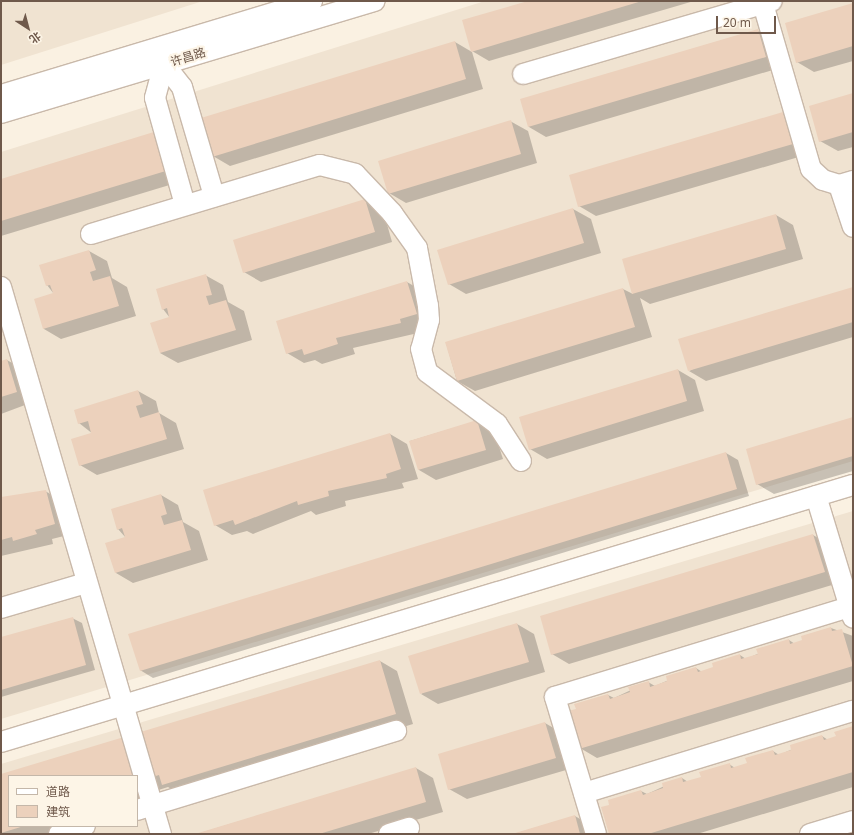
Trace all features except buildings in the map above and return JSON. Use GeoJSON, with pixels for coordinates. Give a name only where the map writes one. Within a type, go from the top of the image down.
{"type":"FeatureCollection","features":[{"type":"Feature","properties":{"kind":"street","name":"许昌路"},"geometry":{"type":"LineString","coordinates":[[1,94],[312,1]]}},
{"type":"Feature","properties":{"kind":"street","name":"许昌路"},"geometry":{"type":"LineString","coordinates":[[1,113],[375,1]]}},
{"type":"Feature","properties":{"kind":"street"},"geometry":{"type":"LineString","coordinates":[[523,74],[768,2],[811,169],[823,180],[846,183],[853,227]]}},
{"type":"Feature","properties":{"kind":"street"},"geometry":{"type":"LineString","coordinates":[[164,64],[182,87],[214,196]]}},
{"type":"Feature","properties":{"kind":"street"},"geometry":{"type":"LineString","coordinates":[[164,64],[155,98],[185,205]]}},
{"type":"Feature","properties":{"kind":"street"},"geometry":{"type":"LineString","coordinates":[[91,234],[320,165],[355,174],[392,213],[417,248],[428,306],[429,320],[421,349],[427,372],[497,424],[521,461]]}},
{"type":"Feature","properties":{"kind":"street"},"geometry":{"type":"LineString","coordinates":[[1,287],[7,335],[86,583],[122,705],[138,775]]}},
{"type":"Feature","properties":{"kind":"street"},"geometry":{"type":"LineString","coordinates":[[1,742],[853,485]]}},
{"type":"Feature","properties":{"kind":"street"},"geometry":{"type":"LineString","coordinates":[[596,834],[555,697],[851,612],[816,496]]}},
{"type":"Feature","properties":{"kind":"street"},"geometry":{"type":"LineString","coordinates":[[1,608],[86,583]]}},
{"type":"Feature","properties":{"kind":"street"},"geometry":{"type":"LineString","coordinates":[[584,793],[853,711]]}},
{"type":"Feature","properties":{"kind":"street"},"geometry":{"type":"LineString","coordinates":[[145,808],[396,731]]}},
{"type":"Feature","properties":{"kind":"street"},"geometry":{"type":"LineString","coordinates":[[138,777],[145,808],[161,834]]}},
{"type":"Feature","properties":{"kind":"street"},"geometry":{"type":"LineString","coordinates":[[810,834],[853,821]]}},
{"type":"Feature","properties":{"kind":"street"},"geometry":{"type":"LineString","coordinates":[[59,834],[82,827]]}},
{"type":"Feature","properties":{"kind":"street"},"geometry":{"type":"LineString","coordinates":[[389,834],[409,828]]}},
{"type":"Feature","properties":{"kind":"shaded area"},"geometry":{"type":"Polygon","coordinates":[[[1,1],[203,1],[1,65],[1,1]]]}},
{"type":"Feature","properties":{"kind":"shaded area"},"geometry":{"type":"Polygon","coordinates":[[[485,1],[853,1],[853,461],[1,719],[1,152],[485,1]]]}},
{"type":"Feature","properties":{"kind":"shaded area"},"geometry":{"type":"Polygon","coordinates":[[[853,511],[853,834],[1,834],[1,764],[853,511]]]}}]}
